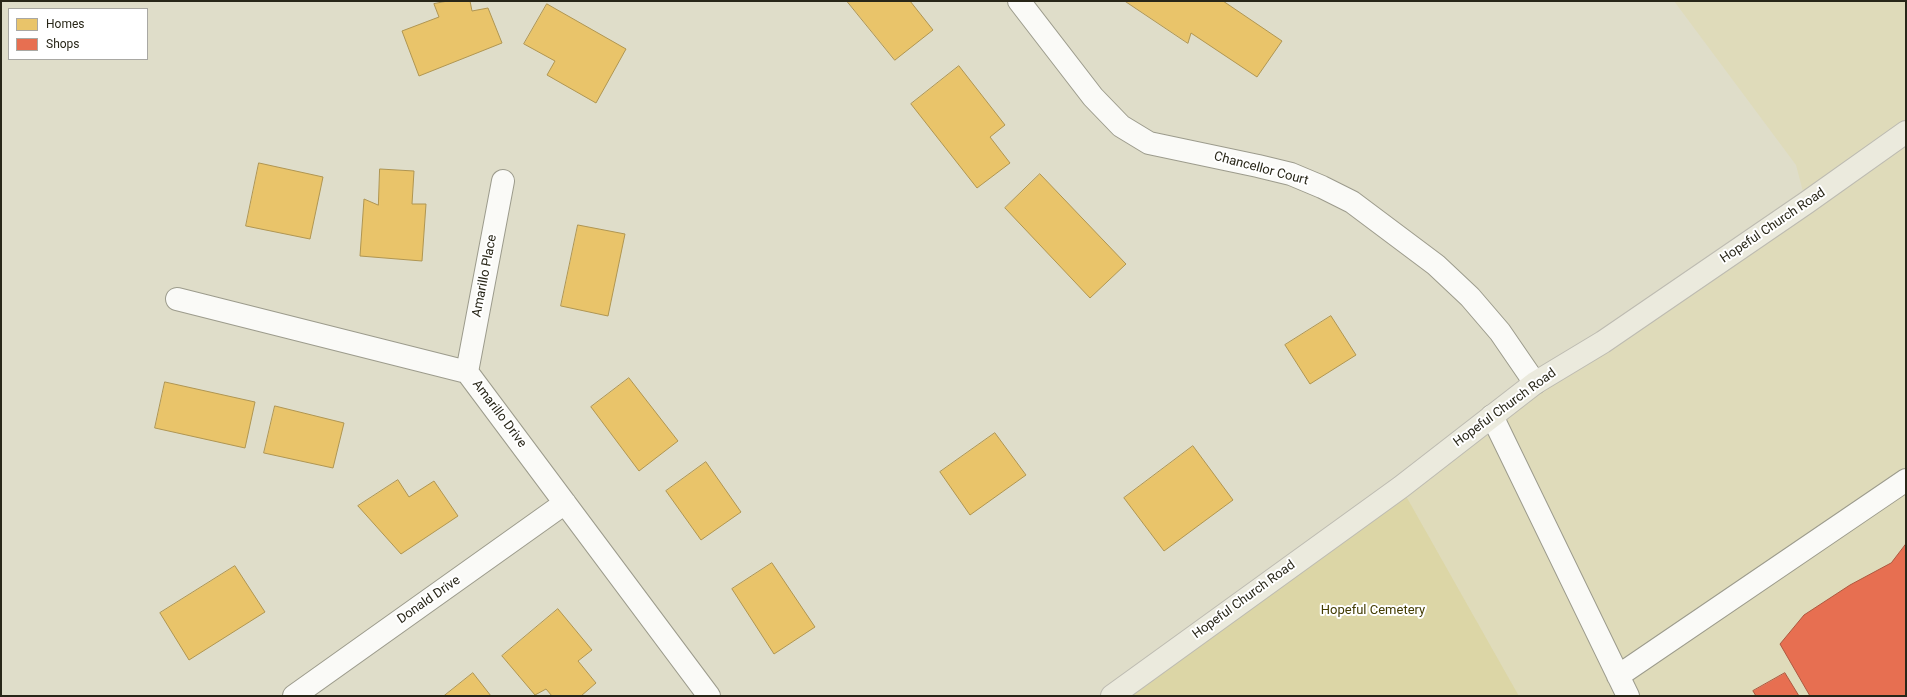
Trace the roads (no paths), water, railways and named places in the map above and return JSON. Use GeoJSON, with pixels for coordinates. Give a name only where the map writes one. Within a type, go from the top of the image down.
{"type":"FeatureCollection","features":[{"type":"Feature","properties":{"kind":"main road","name":"Hopeful Church Road"},"geometry":{"type":"LineString","coordinates":[[1112,696],[1401,487],[1535,383],[1603,342],[1906,132]]}},
{"type":"Feature","properties":{"kind":"street","name":"Chancellor Court"},"geometry":{"type":"LineString","coordinates":[[1019,1],[1093,97],[1120,126],[1149,143],[1291,174],[1352,202],[1436,265],[1470,297],[1500,332],[1535,383]]}},
{"type":"Feature","properties":{"kind":"street","name":"Amarillo Place"},"geometry":{"type":"LineString","coordinates":[[467,372],[503,181]]}},
{"type":"Feature","properties":{"kind":"street","name":"Amarillo Drive"},"geometry":{"type":"LineString","coordinates":[[176,299],[467,372],[709,696]]}},
{"type":"Feature","properties":{"kind":"street"},"geometry":{"type":"LineString","coordinates":[[1492,416],[1628,696]]}},
{"type":"Feature","properties":{"kind":"street"},"geometry":{"type":"LineString","coordinates":[[1618,676],[1906,480]]}},
{"type":"Feature","properties":{"kind":"street","name":"Donald Drive"},"geometry":{"type":"LineString","coordinates":[[294,696],[565,503]]}},
{"type":"Feature","properties":{"kind":"park label","name":"Hopeful Cemetery"},"geometry":{"type":"Point","coordinates":[1373,611]}}]}
